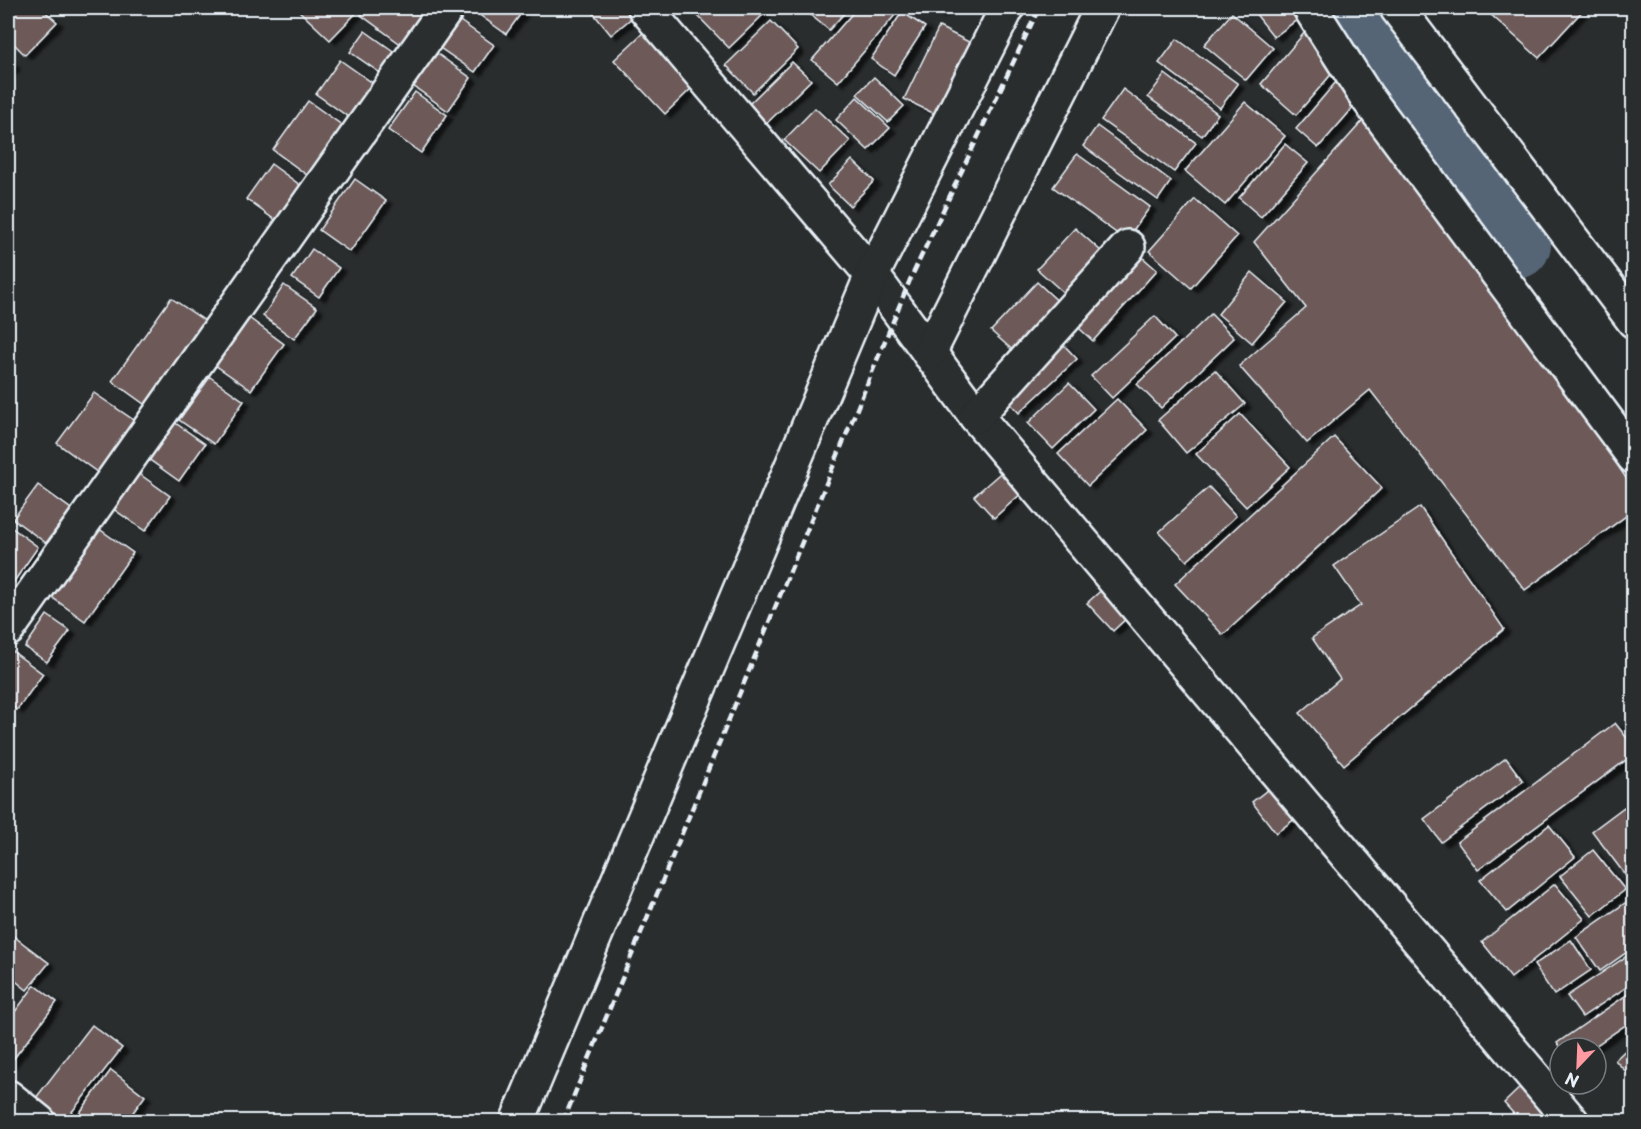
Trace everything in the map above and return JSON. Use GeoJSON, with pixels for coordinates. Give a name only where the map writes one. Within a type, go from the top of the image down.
{"type":"FeatureCollection","features":[{"type":"Feature","properties":{"kind":"street"},"geometry":{"type":"LineString","coordinates":[[8,629],[447,8]]}},
{"type":"Feature","properties":{"kind":"street"},"geometry":{"type":"LineString","coordinates":[[645,8],[872,275],[976,416],[1572,1122]]}},
{"type":"Feature","properties":{"kind":"street"},"geometry":{"type":"LineString","coordinates":[[517,1122],[872,275],[1006,8]]}},
{"type":"Feature","properties":{"kind":"street"},"geometry":{"type":"LineString","coordinates":[[929,353],[1102,8]]}},
{"type":"Feature","properties":{"kind":"street"},"geometry":{"type":"LineString","coordinates":[[1310,8],[1357,82],[1634,457]]}},
{"type":"Feature","properties":{"kind":"street"},"geometry":{"type":"LineString","coordinates":[[1397,8],[1634,321]]}},
{"type":"Feature","properties":{"kind":"street"},"geometry":{"type":"LineString","coordinates":[[976,416],[1128,247]]}},
{"type":"Feature","properties":{"kind":"street"},"geometry":{"type":"LineString","coordinates":[[8,1097],[39,1122]]}},
{"type":"Feature","properties":{"kind":"building"},"geometry":{"type":"Polygon","coordinates":[[[8,8],[41,8],[57,22],[25,55],[8,38],[8,8]]]}},
{"type":"Feature","properties":{"kind":"building"},"geometry":{"type":"Polygon","coordinates":[[[296,8],[359,8],[360,9],[330,40],[296,8]]]}},
{"type":"Feature","properties":{"kind":"building"},"geometry":{"type":"Polygon","coordinates":[[[366,8],[435,8],[406,48],[361,15],[366,8]]]}},
{"type":"Feature","properties":{"kind":"building"},"geometry":{"type":"Polygon","coordinates":[[[470,8],[525,8],[506,34],[470,8]]]}},
{"type":"Feature","properties":{"kind":"building"},"geometry":{"type":"Polygon","coordinates":[[[589,8],[636,8],[639,12],[611,35],[589,8]]]}},
{"type":"Feature","properties":{"kind":"building"},"geometry":{"type":"Polygon","coordinates":[[[704,8],[770,8],[729,48],[697,15],[704,8]]]}},
{"type":"Feature","properties":{"kind":"building"},"geometry":{"type":"Polygon","coordinates":[[[802,8],[849,8],[829,30],[802,8]]]}},
{"type":"Feature","properties":{"kind":"building"},"geometry":{"type":"Polygon","coordinates":[[[857,8],[901,8],[838,82],[812,60],[857,8]]]}},
{"type":"Feature","properties":{"kind":"building"},"geometry":{"type":"Polygon","coordinates":[[[930,8],[944,8],[938,14],[930,8]]]}},
{"type":"Feature","properties":{"kind":"building"},"geometry":{"type":"Polygon","coordinates":[[[1251,8],[1289,8],[1298,19],[1274,37],[1251,8]]]}},
{"type":"Feature","properties":{"kind":"building"},"geometry":{"type":"Polygon","coordinates":[[[1494,8],[1585,8],[1539,58],[1489,13],[1494,8]]]}},
{"type":"Feature","properties":{"kind":"building"},"geometry":{"type":"Polygon","coordinates":[[[902,12],[925,27],[894,75],[871,59],[902,12]]]}},
{"type":"Feature","properties":{"kind":"building"},"geometry":{"type":"Polygon","coordinates":[[[1232,13],[1273,48],[1246,80],[1204,45],[1232,13]]]}},
{"type":"Feature","properties":{"kind":"building"},"geometry":{"type":"Polygon","coordinates":[[[460,21],[494,45],[475,72],[440,48],[460,21]]]}},
{"type":"Feature","properties":{"kind":"building"},"geometry":{"type":"Polygon","coordinates":[[[771,21],[798,49],[753,93],[726,65],[771,21]]]}},
{"type":"Feature","properties":{"kind":"building"},"geometry":{"type":"Polygon","coordinates":[[[939,27],[977,46],[941,117],[904,99],[939,27]]]}},
{"type":"Feature","properties":{"kind":"building"},"geometry":{"type":"Polygon","coordinates":[[[647,29],[698,82],[665,114],[614,60],[647,29]]]}},
{"type":"Feature","properties":{"kind":"building"},"geometry":{"type":"Polygon","coordinates":[[[365,31],[400,56],[386,77],[350,52],[365,31]]]}},
{"type":"Feature","properties":{"kind":"building"},"geometry":{"type":"Polygon","coordinates":[[[1305,32],[1341,63],[1296,115],[1261,84],[1305,32]]]}},
{"type":"Feature","properties":{"kind":"building"},"geometry":{"type":"Polygon","coordinates":[[[1177,39],[1238,84],[1220,108],[1159,63],[1177,39]]]}},
{"type":"Feature","properties":{"kind":"building"},"geometry":{"type":"Polygon","coordinates":[[[432,50],[471,78],[448,111],[409,83],[432,50]]]}},
{"type":"Feature","properties":{"kind":"building"},"geometry":{"type":"Polygon","coordinates":[[[8,59],[14,66],[8,73],[8,59]]]}},
{"type":"Feature","properties":{"kind":"building"},"geometry":{"type":"Polygon","coordinates":[[[340,60],[381,89],[357,123],[316,94],[340,60]]]}},
{"type":"Feature","properties":{"kind":"building"},"geometry":{"type":"Polygon","coordinates":[[[792,62],[811,80],[767,123],[749,104],[792,62]]]}},
{"type":"Feature","properties":{"kind":"building"},"geometry":{"type":"Polygon","coordinates":[[[1165,74],[1218,114],[1202,136],[1148,97],[1165,74]]]}},
{"type":"Feature","properties":{"kind":"building"},"geometry":{"type":"Polygon","coordinates":[[[874,77],[904,106],[888,122],[857,94],[874,77]]]}},
{"type":"Feature","properties":{"kind":"building"},"geometry":{"type":"Polygon","coordinates":[[[1336,82],[1359,101],[1318,148],[1296,129],[1336,82]]]}},
{"type":"Feature","properties":{"kind":"building"},"geometry":{"type":"Polygon","coordinates":[[[1123,89],[1196,143],[1174,172],[1101,120],[1123,89]]]}},
{"type":"Feature","properties":{"kind":"building"},"geometry":{"type":"Polygon","coordinates":[[[415,92],[447,115],[421,153],[388,130],[415,92]]]}},
{"type":"Feature","properties":{"kind":"building"},"geometry":{"type":"Polygon","coordinates":[[[857,97],[890,128],[868,150],[836,120],[857,97]]]}},
{"type":"Feature","properties":{"kind":"building"},"geometry":{"type":"Polygon","coordinates":[[[308,101],[353,133],[318,183],[273,150],[308,101]]]}},
{"type":"Feature","properties":{"kind":"building"},"geometry":{"type":"Polygon","coordinates":[[[1245,102],[1285,136],[1225,205],[1185,171],[1245,102]]]}},
{"type":"Feature","properties":{"kind":"building"},"geometry":{"type":"Polygon","coordinates":[[[815,108],[850,141],[819,173],[784,140],[815,108]]]}},
{"type":"Feature","properties":{"kind":"building"},"geometry":{"type":"Polygon","coordinates":[[[1369,114],[1525,326],[1634,490],[1634,510],[1525,590],[1370,390],[1307,443],[1239,366],[1306,308],[1254,242],[1369,114]]]}},
{"type":"Feature","properties":{"kind":"building"},"geometry":{"type":"Polygon","coordinates":[[[1097,126],[1171,181],[1158,200],[1083,146],[1097,126]]]}},
{"type":"Feature","properties":{"kind":"building"},"geometry":{"type":"Polygon","coordinates":[[[1285,144],[1308,163],[1261,217],[1239,198],[1285,144]]]}},
{"type":"Feature","properties":{"kind":"building"},"geometry":{"type":"Polygon","coordinates":[[[1077,154],[1150,207],[1126,240],[1053,187],[1077,154]]]}},
{"type":"Feature","properties":{"kind":"building"},"geometry":{"type":"Polygon","coordinates":[[[852,160],[874,181],[850,206],[828,185],[852,160]]]}},
{"type":"Feature","properties":{"kind":"building"},"geometry":{"type":"Polygon","coordinates":[[[271,164],[311,193],[286,228],[246,199],[271,164]]]}},
{"type":"Feature","properties":{"kind":"building"},"geometry":{"type":"Polygon","coordinates":[[[355,179],[386,201],[350,252],[319,230],[355,179]]]}},
{"type":"Feature","properties":{"kind":"building"},"geometry":{"type":"Polygon","coordinates":[[[1195,199],[1237,236],[1191,288],[1149,251],[1195,199]]]}},
{"type":"Feature","properties":{"kind":"building"},"geometry":{"type":"Polygon","coordinates":[[[1075,228],[1111,260],[1074,302],[1037,269],[1075,228]]]}},
{"type":"Feature","properties":{"kind":"building"},"geometry":{"type":"Polygon","coordinates":[[[312,249],[339,268],[319,297],[292,278],[312,249]]]}},
{"type":"Feature","properties":{"kind":"building"},"geometry":{"type":"Polygon","coordinates":[[[1133,249],[1157,270],[1093,341],[1068,318],[1133,249]]]}},
{"type":"Feature","properties":{"kind":"building"},"geometry":{"type":"Polygon","coordinates":[[[1252,272],[1287,302],[1252,343],[1218,314],[1252,272]]]}},
{"type":"Feature","properties":{"kind":"building"},"geometry":{"type":"Polygon","coordinates":[[[1037,282],[1063,306],[1018,355],[991,331],[1037,282]]]}},
{"type":"Feature","properties":{"kind":"building"},"geometry":{"type":"Polygon","coordinates":[[[284,285],[317,308],[294,339],[263,316],[284,285]]]}},
{"type":"Feature","properties":{"kind":"building"},"geometry":{"type":"Polygon","coordinates":[[[171,298],[211,325],[151,409],[112,381],[171,298]]]}},
{"type":"Feature","properties":{"kind":"building"},"geometry":{"type":"Polygon","coordinates":[[[1211,314],[1234,338],[1161,408],[1137,384],[1211,314]]]}},
{"type":"Feature","properties":{"kind":"building"},"geometry":{"type":"Polygon","coordinates":[[[1155,316],[1175,338],[1112,398],[1091,376],[1155,316]]]}},
{"type":"Feature","properties":{"kind":"building"},"geometry":{"type":"Polygon","coordinates":[[[249,318],[284,344],[251,390],[215,365],[249,318]]]}},
{"type":"Feature","properties":{"kind":"building"},"geometry":{"type":"Polygon","coordinates":[[[1062,343],[1077,359],[1019,413],[1004,396],[1062,343]]]}},
{"type":"Feature","properties":{"kind":"building"},"geometry":{"type":"Polygon","coordinates":[[[1215,370],[1245,404],[1186,453],[1158,420],[1215,370]]]}},
{"type":"Feature","properties":{"kind":"building"},"geometry":{"type":"Polygon","coordinates":[[[210,377],[244,401],[214,444],[179,420],[210,377]]]}},
{"type":"Feature","properties":{"kind":"building"},"geometry":{"type":"Polygon","coordinates":[[[1069,383],[1094,409],[1053,449],[1028,423],[1069,383]]]}},
{"type":"Feature","properties":{"kind":"building"},"geometry":{"type":"Polygon","coordinates":[[[94,393],[138,423],[101,475],[57,443],[94,393]]]}},
{"type":"Feature","properties":{"kind":"building"},"geometry":{"type":"Polygon","coordinates":[[[1117,399],[1147,430],[1088,486],[1058,454],[1117,399]]]}},
{"type":"Feature","properties":{"kind":"building"},"geometry":{"type":"Polygon","coordinates":[[[1240,414],[1290,467],[1246,507],[1196,454],[1240,414]]]}},
{"type":"Feature","properties":{"kind":"building"},"geometry":{"type":"Polygon","coordinates":[[[174,422],[205,444],[179,481],[147,458],[174,422]]]}},
{"type":"Feature","properties":{"kind":"building"},"geometry":{"type":"Polygon","coordinates":[[[1334,437],[1382,488],[1223,635],[1175,584],[1334,437]]]}},
{"type":"Feature","properties":{"kind":"building"},"geometry":{"type":"Polygon","coordinates":[[[1006,468],[1025,490],[994,518],[974,496],[1006,468]]]}},
{"type":"Feature","properties":{"kind":"building"},"geometry":{"type":"Polygon","coordinates":[[[138,473],[170,496],[145,531],[112,508],[138,473]]]}},
{"type":"Feature","properties":{"kind":"building"},"geometry":{"type":"Polygon","coordinates":[[[38,485],[71,509],[46,543],[13,519],[38,485]]]}},
{"type":"Feature","properties":{"kind":"building"},"geometry":{"type":"Polygon","coordinates":[[[1209,487],[1236,516],[1187,561],[1159,532],[1209,487]]]}},
{"type":"Feature","properties":{"kind":"building"},"geometry":{"type":"Polygon","coordinates":[[[1420,507],[1504,629],[1344,765],[1300,713],[1340,679],[1312,638],[1361,605],[1334,566],[1420,507]]]}},
{"type":"Feature","properties":{"kind":"building"},"geometry":{"type":"Polygon","coordinates":[[[8,525],[38,547],[8,590],[8,525]]]}},
{"type":"Feature","properties":{"kind":"building"},"geometry":{"type":"Polygon","coordinates":[[[95,526],[133,553],[85,621],[46,593],[95,526]]]}},
{"type":"Feature","properties":{"kind":"building"},"geometry":{"type":"Polygon","coordinates":[[[1107,585],[1132,613],[1113,631],[1087,603],[1107,585]]]}},
{"type":"Feature","properties":{"kind":"building"},"geometry":{"type":"Polygon","coordinates":[[[47,615],[70,631],[47,662],[25,647],[47,615]]]}},
{"type":"Feature","properties":{"kind":"building"},"geometry":{"type":"Polygon","coordinates":[[[8,648],[43,674],[17,710],[8,703],[8,648]]]}},
{"type":"Feature","properties":{"kind":"building"},"geometry":{"type":"Polygon","coordinates":[[[1615,723],[1634,747],[1634,754],[1478,870],[1457,842],[1615,723]]]}},
{"type":"Feature","properties":{"kind":"building"},"geometry":{"type":"Polygon","coordinates":[[[1506,758],[1523,781],[1441,842],[1424,819],[1506,758]]]}},
{"type":"Feature","properties":{"kind":"building"},"geometry":{"type":"Polygon","coordinates":[[[1271,787],[1296,818],[1276,833],[1252,802],[1271,787]]]}},
{"type":"Feature","properties":{"kind":"building"},"geometry":{"type":"Polygon","coordinates":[[[1624,807],[1634,819],[1634,883],[1632,884],[1592,831],[1624,807]]]}},
{"type":"Feature","properties":{"kind":"building"},"geometry":{"type":"Polygon","coordinates":[[[1549,825],[1575,857],[1507,912],[1480,880],[1549,825]]]}},
{"type":"Feature","properties":{"kind":"building"},"geometry":{"type":"Polygon","coordinates":[[[1593,850],[1625,890],[1592,916],[1560,876],[1593,850]]]}},
{"type":"Feature","properties":{"kind":"building"},"geometry":{"type":"Polygon","coordinates":[[[1555,884],[1584,919],[1511,978],[1482,942],[1555,884]]]}},
{"type":"Feature","properties":{"kind":"building"},"geometry":{"type":"Polygon","coordinates":[[[1634,897],[1634,947],[1600,971],[1576,937],[1634,897]]]}},
{"type":"Feature","properties":{"kind":"building"},"geometry":{"type":"Polygon","coordinates":[[[8,932],[49,963],[27,990],[8,975],[8,932]]]}},
{"type":"Feature","properties":{"kind":"building"},"geometry":{"type":"Polygon","coordinates":[[[1571,940],[1591,970],[1554,995],[1534,965],[1571,940]]]}},
{"type":"Feature","properties":{"kind":"building"},"geometry":{"type":"Polygon","coordinates":[[[1633,952],[1634,982],[1582,1017],[1567,996],[1633,952]]]}},
{"type":"Feature","properties":{"kind":"building"},"geometry":{"type":"Polygon","coordinates":[[[35,985],[57,1002],[8,1066],[8,1021],[35,985]]]}},
{"type":"Feature","properties":{"kind":"building"},"geometry":{"type":"Polygon","coordinates":[[[1634,990],[1634,1019],[1608,1037],[1567,1036],[1634,990]]]}},
{"type":"Feature","properties":{"kind":"building"},"geometry":{"type":"Polygon","coordinates":[[[92,1025],[122,1048],[64,1122],[35,1099],[92,1025]]]}},
{"type":"Feature","properties":{"kind":"building"},"geometry":{"type":"Polygon","coordinates":[[[1634,1042],[1634,1071],[1629,1075],[1615,1060],[1634,1042]]]}},
{"type":"Feature","properties":{"kind":"building"},"geometry":{"type":"Polygon","coordinates":[[[111,1070],[145,1096],[126,1122],[73,1122],[111,1070]]]}},
{"type":"Feature","properties":{"kind":"building"},"geometry":{"type":"Polygon","coordinates":[[[1527,1081],[1564,1122],[1521,1122],[1504,1103],[1527,1081]]]}},
{"type":"Feature","properties":{"kind":"waterway"},"geometry":{"type":"LineString","coordinates":[[1348,8],[1516,244]]}},
{"type":"Feature","properties":{"kind":"railway"},"geometry":{"type":"LineString","coordinates":[[563,1122],[910,280],[1039,8]]}}]}
